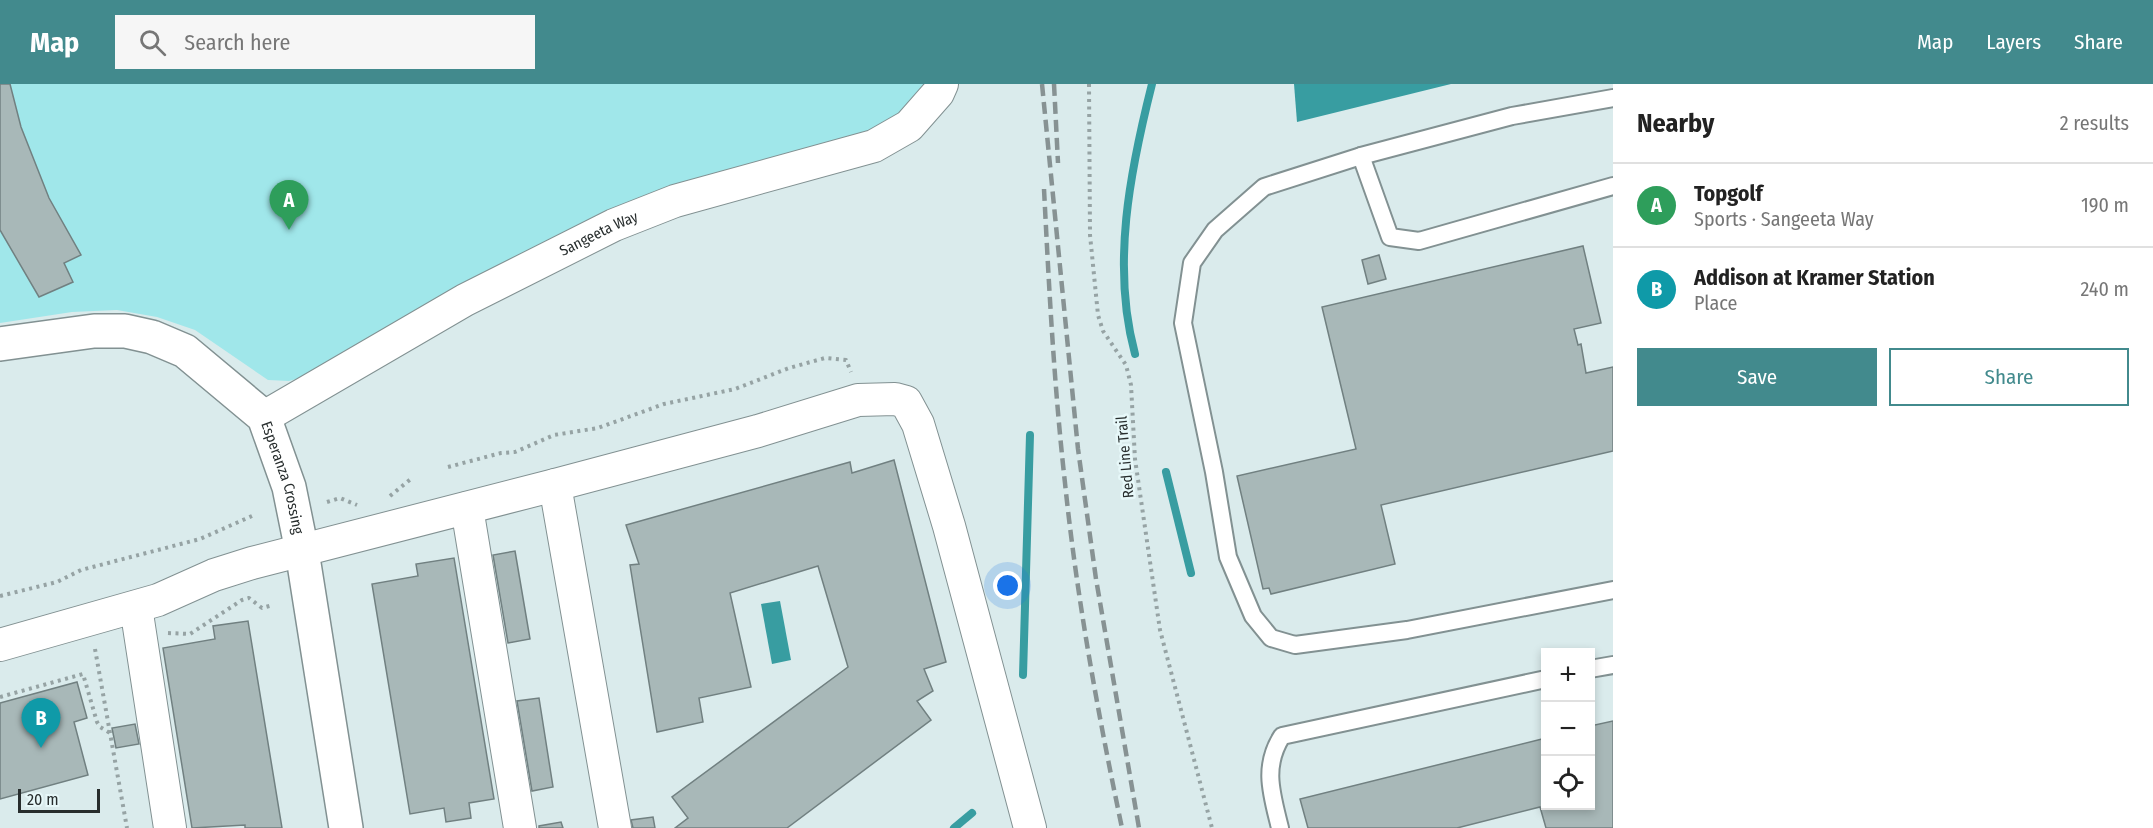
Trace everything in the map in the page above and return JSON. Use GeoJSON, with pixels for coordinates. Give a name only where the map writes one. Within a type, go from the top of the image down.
{"type":"FeatureCollection","features":[{"type":"Feature","properties":{"kind":"street","name":"Sangeeta Way"},"geometry":{"type":"LineString","coordinates":[[264,417],[465,300],[614,225],[675,201],[874,146],[909,126],[938,93],[942,84]]}},
{"type":"Feature","properties":{"kind":"street","name":"Esperanza Crossing"},"geometry":{"type":"LineString","coordinates":[[0,344],[94,331],[124,331],[152,337],[185,351],[264,417],[289,487],[302,551],[346,828]]}},
{"type":"Feature","properties":{"kind":"street"},"geometry":{"type":"LineString","coordinates":[[0,645],[138,621],[171,595],[236,567],[555,486],[758,431],[858,400],[895,399],[906,402],[918,424],[949,526],[1030,828]]}},
{"type":"Feature","properties":{"kind":"street"},"geometry":{"type":"LineString","coordinates":[[555,486],[615,828]]}},
{"type":"Feature","properties":{"kind":"street"},"geometry":{"type":"LineString","coordinates":[[467,508],[520,828]]}},
{"type":"Feature","properties":{"kind":"street"},"geometry":{"type":"LineString","coordinates":[[138,621],[170,828]]}},
{"type":"Feature","properties":{"kind":"lane"},"geometry":{"type":"LineString","coordinates":[[1613,98],[1512,116],[1361,156],[1264,187],[1215,230],[1192,263],[1183,323],[1214,471],[1228,557],[1253,616],[1271,638],[1295,645],[1407,630],[1613,590]]}},
{"type":"Feature","properties":{"kind":"lane"},"geometry":{"type":"LineString","coordinates":[[1361,156],[1389,237],[1419,241],[1613,186]]}},
{"type":"Feature","properties":{"kind":"lane"},"geometry":{"type":"LineString","coordinates":[[1595,668],[1613,665]]}},
{"type":"Feature","properties":{"kind":"lane"},"geometry":{"type":"LineString","coordinates":[[1280,828],[1268,778],[1273,750],[1282,736],[1541,680]]}},
{"type":"Feature","properties":{"kind":"path","name":"Red Line Trail"},"geometry":{"type":"LineString","coordinates":[[1089,84],[1090,236],[1098,315],[1103,331],[1126,365],[1131,385],[1135,459],[1160,630],[1212,828]]}},
{"type":"Feature","properties":{"kind":"path"},"geometry":{"type":"LineString","coordinates":[[448,467],[501,453],[515,452],[554,435],[598,428],[664,404],[735,389],[789,368],[825,358],[846,360],[853,379]]}},
{"type":"Feature","properties":{"kind":"path"},"geometry":{"type":"LineString","coordinates":[[384,499],[412,478]]}},
{"type":"Feature","properties":{"kind":"path"},"geometry":{"type":"LineString","coordinates":[[327,502],[340,498],[358,505],[368,504]]}},
{"type":"Feature","properties":{"kind":"path"},"geometry":{"type":"LineString","coordinates":[[0,596],[57,582],[81,570],[200,539],[252,516]]}},
{"type":"Feature","properties":{"kind":"path"},"geometry":{"type":"LineString","coordinates":[[138,621],[156,631],[190,634],[242,600],[249,598],[262,608],[273,605]]}},
{"type":"Feature","properties":{"kind":"path"},"geometry":{"type":"LineString","coordinates":[[93,643],[127,828]]}},
{"type":"Feature","properties":{"kind":"path"},"geometry":{"type":"LineString","coordinates":[[0,698],[82,674],[97,722],[100,727],[110,733]]}},
{"type":"Feature","properties":{"kind":"shaded area"},"geometry":{"type":"Polygon","coordinates":[[[0,84],[940,84],[910,118],[549,242],[484,273],[307,376],[289,381],[268,380],[195,330],[157,317],[117,310],[72,312],[0,323],[0,84]]]}},
{"type":"Feature","properties":{"kind":"shaded area"},"geometry":{"type":"Polygon","coordinates":[[[1294,84],[1451,84],[1297,122],[1294,84]]]}},
{"type":"Feature","properties":{"kind":"shaded area"},"geometry":{"type":"Polygon","coordinates":[[[780,601],[791,660],[772,664],[761,604],[780,601]]]}},
{"type":"Feature","properties":{"kind":"building"},"geometry":{"type":"Polygon","coordinates":[[[0,84],[10,84],[21,127],[49,198],[81,255],[64,263],[73,282],[39,297],[0,230],[0,84]]]}},
{"type":"Feature","properties":{"kind":"building"},"geometry":{"type":"Polygon","coordinates":[[[1583,246],[1601,323],[1574,329],[1578,345],[1581,344],[1586,373],[1613,367],[1613,451],[1381,505],[1395,564],[1271,594],[1269,588],[1263,589],[1237,476],[1356,449],[1322,307],[1583,246]]]}},
{"type":"Feature","properties":{"kind":"building"},"geometry":{"type":"Polygon","coordinates":[[[1379,255],[1386,279],[1368,284],[1362,260],[1379,255]]]}},
{"type":"Feature","properties":{"kind":"building"},"geometry":{"type":"Polygon","coordinates":[[[894,460],[946,662],[924,669],[933,691],[917,701],[931,720],[787,828],[675,828],[688,818],[672,797],[848,667],[818,566],[730,593],[751,687],[699,698],[703,722],[657,732],[630,565],[639,564],[626,525],[850,462],[852,473],[894,460]]]}},
{"type":"Feature","properties":{"kind":"building"},"geometry":{"type":"Polygon","coordinates":[[[515,551],[530,639],[508,643],[493,555],[515,551]]]}},
{"type":"Feature","properties":{"kind":"building"},"geometry":{"type":"Polygon","coordinates":[[[454,558],[494,799],[469,803],[471,818],[446,822],[444,808],[410,814],[372,584],[418,576],[416,564],[454,558]]]}},
{"type":"Feature","properties":{"kind":"building"},"geometry":{"type":"Polygon","coordinates":[[[248,621],[282,828],[245,828],[245,825],[192,828],[163,648],[215,639],[213,626],[248,621]]]}},
{"type":"Feature","properties":{"kind":"building"},"geometry":{"type":"Polygon","coordinates":[[[77,682],[87,718],[74,722],[88,775],[0,799],[0,703],[77,682]]]}},
{"type":"Feature","properties":{"kind":"building"},"geometry":{"type":"Polygon","coordinates":[[[539,698],[553,787],[532,791],[517,701],[539,698]]]}},
{"type":"Feature","properties":{"kind":"building"},"geometry":{"type":"Polygon","coordinates":[[[1613,721],[1613,828],[1546,828],[1540,807],[1457,828],[1308,828],[1300,799],[1541,739],[1541,810],[1595,810],[1595,725],[1613,721]]]}},
{"type":"Feature","properties":{"kind":"building"},"geometry":{"type":"Polygon","coordinates":[[[135,724],[139,744],[116,748],[112,728],[135,724]]]}},
{"type":"Feature","properties":{"kind":"building"},"geometry":{"type":"Polygon","coordinates":[[[653,817],[655,828],[633,828],[631,820],[653,817]]]}},
{"type":"Feature","properties":{"kind":"building"},"geometry":{"type":"Polygon","coordinates":[[[561,822],[563,828],[539,828],[539,826],[561,822]]]}},
{"type":"Feature","properties":{"kind":"waterway"},"geometry":{"type":"LineString","coordinates":[[1135,354],[1124,287],[1126,219],[1137,151],[1152,84]]}},
{"type":"Feature","properties":{"kind":"waterway"},"geometry":{"type":"LineString","coordinates":[[1023,675],[1030,435]]}},
{"type":"Feature","properties":{"kind":"waterway"},"geometry":{"type":"LineString","coordinates":[[1166,472],[1191,573]]}},
{"type":"Feature","properties":{"kind":"waterway"},"geometry":{"type":"LineString","coordinates":[[954,828],[972,813]]}},
{"type":"Feature","properties":{"kind":"railway"},"geometry":{"type":"LineString","coordinates":[[1042,84],[1078,449],[1096,579],[1139,828]]}},
{"type":"Feature","properties":{"kind":"railway"},"geometry":{"type":"LineString","coordinates":[[1054,84],[1058,163]]}},
{"type":"Feature","properties":{"kind":"railway"},"geometry":{"type":"LineString","coordinates":[[1044,189],[1055,373],[1070,526],[1089,656],[1122,828]]}},
{"type":"Feature","properties":{"kind":"place","name":"Topgolf"},"geometry":{"type":"Point","coordinates":[289,230]}},
{"type":"Feature","properties":{"kind":"place","name":"Addison at Kramer Station"},"geometry":{"type":"Point","coordinates":[41,748]}}]}
